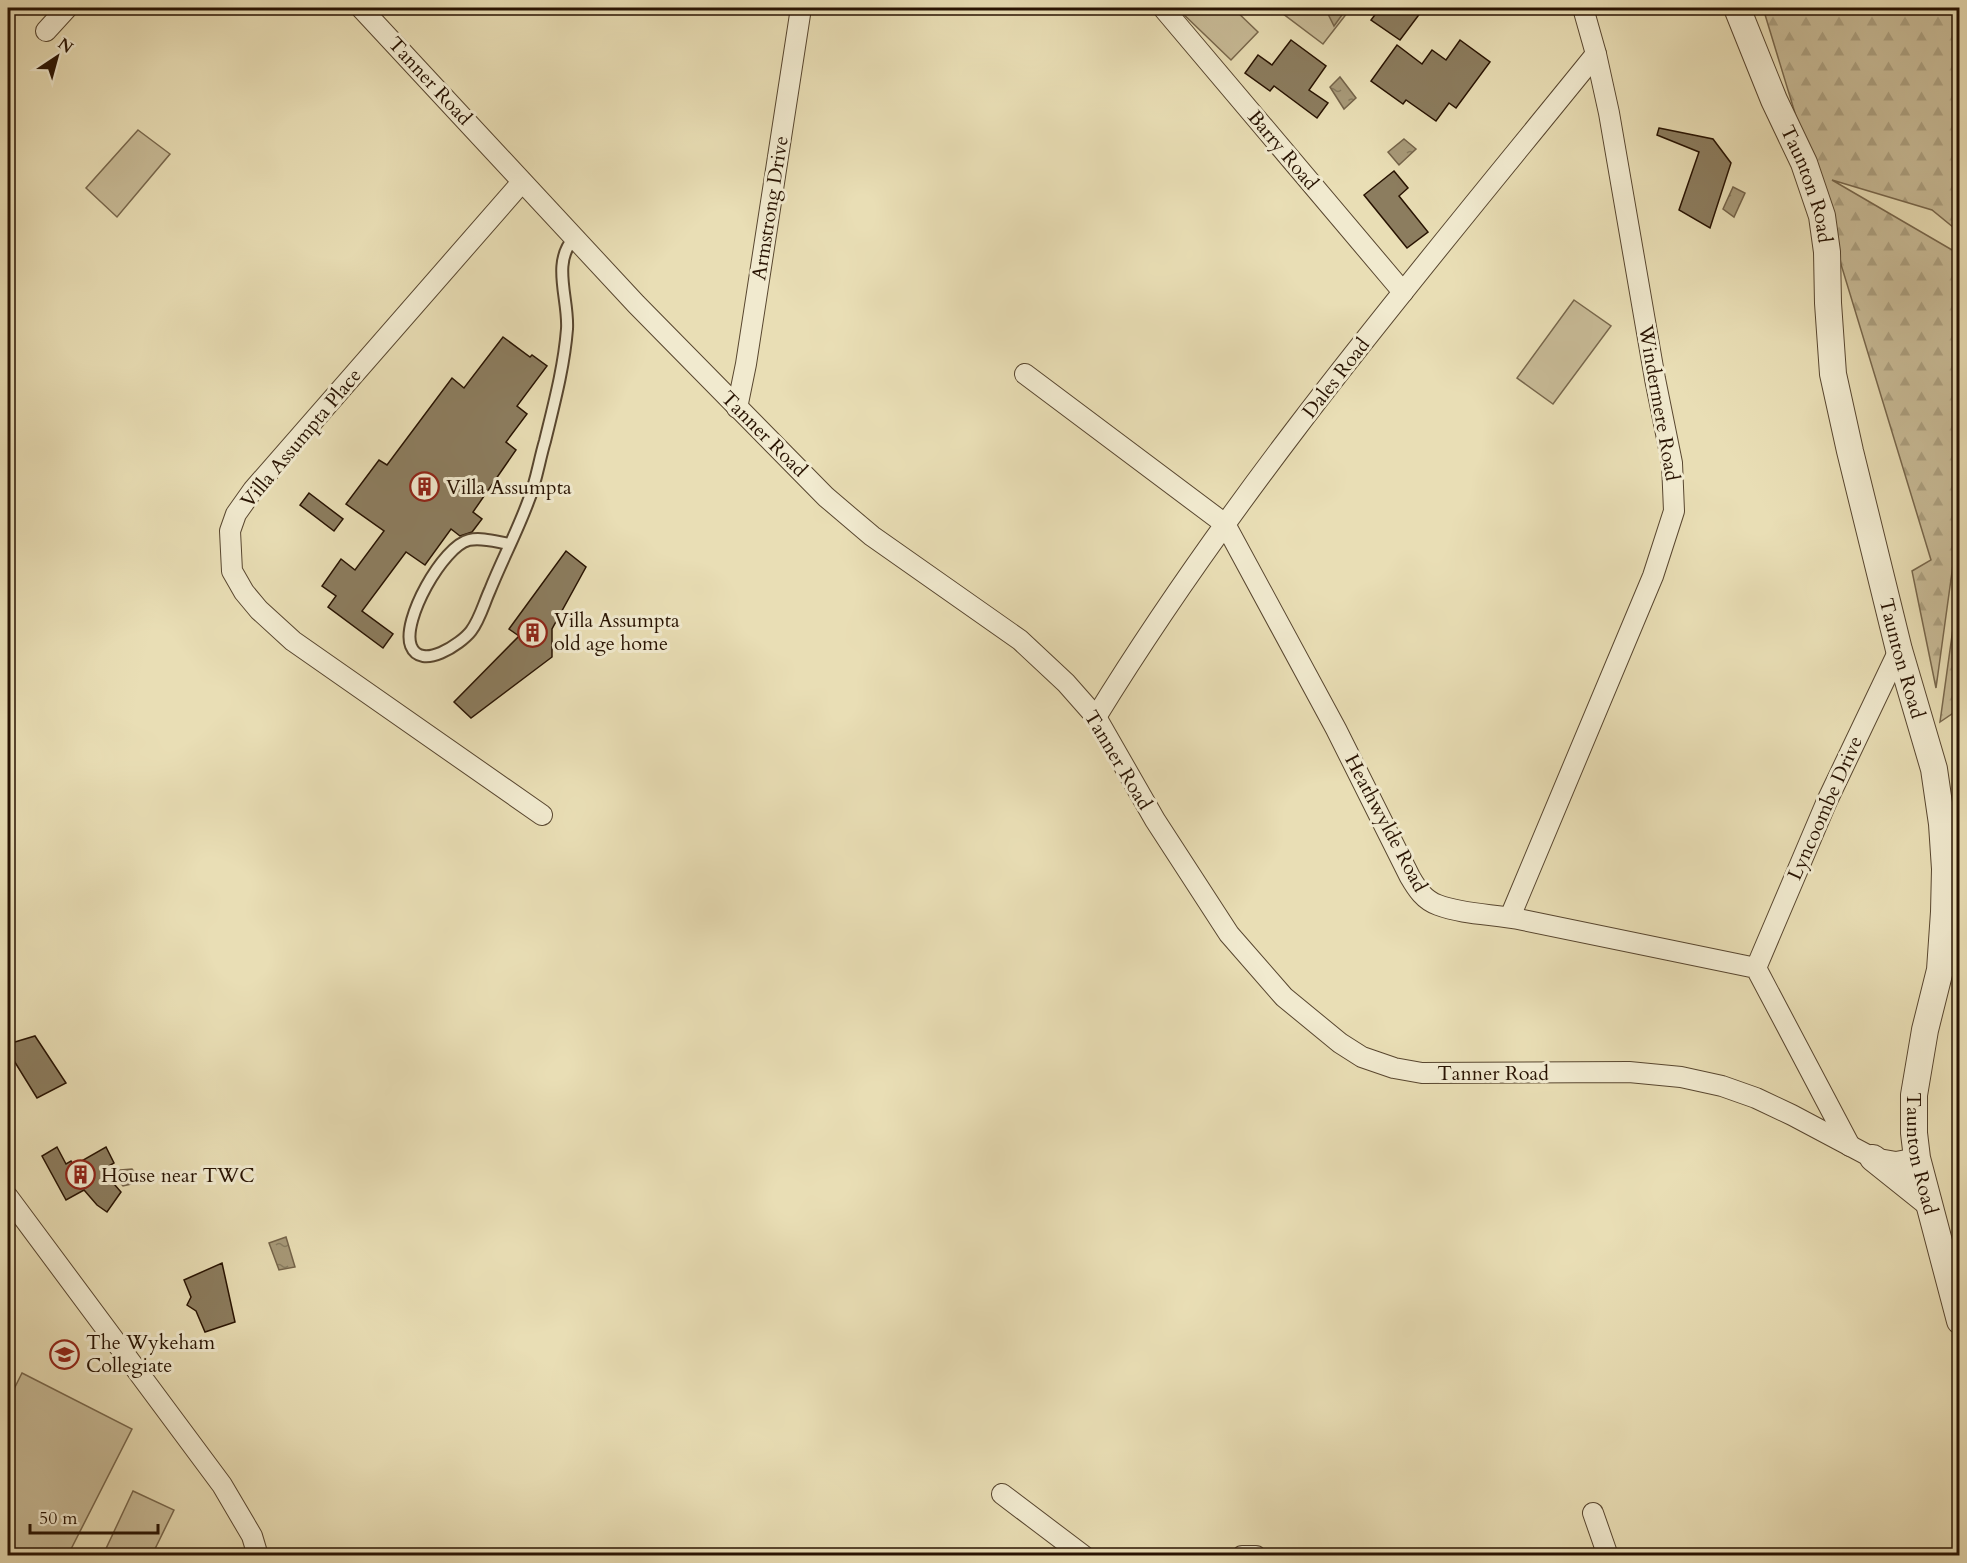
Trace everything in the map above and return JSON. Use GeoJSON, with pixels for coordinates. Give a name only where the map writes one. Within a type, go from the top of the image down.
{"type":"FeatureCollection","features":[{"type":"Feature","properties":{"kind":"street"},"geometry":{"type":"LineString","coordinates":[[46,31],[67,8]]}},
{"type":"Feature","properties":{"kind":"street","name":"Tanner Road"},"geometry":{"type":"LineString","coordinates":[[361,8],[381,16],[522,182],[574,238],[737,408],[846,515],[872,536],[1020,640],[1066,683],[1096,717],[1155,820],[1228,934],[1284,997],[1340,1043],[1362,1057],[1394,1068],[1422,1073],[1629,1072],[1682,1077],[1722,1086],[1756,1098],[1873,1158],[1896,1162],[1917,1158]]}},
{"type":"Feature","properties":{"kind":"street","name":"Armstrong Drive"},"geometry":{"type":"LineString","coordinates":[[737,408],[746,364],[801,8]]}},
{"type":"Feature","properties":{"kind":"street","name":"Barry Road"},"geometry":{"type":"LineString","coordinates":[[1163,8],[1403,292]]}},
{"type":"Feature","properties":{"kind":"street","name":"Windermere Road"},"geometry":{"type":"LineString","coordinates":[[1510,917],[1653,576],[1674,511],[1672,463],[1596,54],[1583,8]]}},
{"type":"Feature","properties":{"kind":"street","name":"Taunton Road"},"geometry":{"type":"LineString","coordinates":[[1737,8],[1774,100],[1804,163],[1822,216],[1827,252],[1833,374],[1899,650],[1934,769],[1942,824],[1945,869],[1944,912],[1940,970],[1914,1095],[1914,1133],[1917,1158],[1959,1321]]}},
{"type":"Feature","properties":{"kind":"street","name":"Dales Road"},"geometry":{"type":"LineString","coordinates":[[1096,717],[1151,629],[1224,524],[1403,292],[1596,54]]}},
{"type":"Feature","properties":{"kind":"street","name":"Villa Assumpta Place"},"geometry":{"type":"LineString","coordinates":[[522,182],[253,490],[236,514],[230,531],[230,549],[232,571],[244,592],[259,610],[293,641],[542,815]]}},
{"type":"Feature","properties":{"kind":"street","name":"Heathwylde Road"},"geometry":{"type":"LineString","coordinates":[[1025,374],[1224,524],[1336,729],[1418,890],[1430,901],[1456,910],[1510,917],[1756,968]]}},
{"type":"Feature","properties":{"kind":"street","name":"Lyncoombe Drive"},"geometry":{"type":"LineString","coordinates":[[1756,968],[1827,801],[1899,650]]}},
{"type":"Feature","properties":{"kind":"street"},"geometry":{"type":"LineString","coordinates":[[1756,968],[1850,1146]]}},
{"type":"Feature","properties":{"kind":"street"},"geometry":{"type":"LineString","coordinates":[[1873,1158],[1928,1202]]}},
{"type":"Feature","properties":{"kind":"street"},"geometry":{"type":"LineString","coordinates":[[8,1197],[222,1485],[252,1536],[258,1556]]}},
{"type":"Feature","properties":{"kind":"street"},"geometry":{"type":"LineString","coordinates":[[1002,1494],[1084,1556]]}},
{"type":"Feature","properties":{"kind":"street"},"geometry":{"type":"LineString","coordinates":[[1593,1513],[1608,1556]]}},
{"type":"Feature","properties":{"kind":"street"},"geometry":{"type":"LineString","coordinates":[[1242,1556],[1256,1556]]}},
{"type":"Feature","properties":{"kind":"lane"},"geometry":{"type":"LineString","coordinates":[[510,544],[470,540],[450,552],[420,596],[411,628],[410,640],[415,652],[427,656],[452,649],[472,630],[510,544],[531,496],[559,380],[567,329],[562,263],[565,249],[574,238]]}},
{"type":"Feature","properties":{"kind":"green space"},"geometry":{"type":"Polygon","coordinates":[[[1177,8],[1233,8],[1258,32],[1231,60],[1177,8]]]}},
{"type":"Feature","properties":{"kind":"green space"},"geometry":{"type":"Polygon","coordinates":[[[1286,8],[1351,8],[1323,44],[1282,13],[1286,8]]]}},
{"type":"Feature","properties":{"kind":"green space"},"geometry":{"type":"Polygon","coordinates":[[[1763,8],[1959,9],[1959,232],[1932,210],[1832,180],[1959,254],[1960,514],[1936,688],[1912,571],[1931,560],[1763,8]]]}},
{"type":"Feature","properties":{"kind":"green space"},"geometry":{"type":"Polygon","coordinates":[[[138,130],[170,154],[117,217],[86,188],[138,130]]]}},
{"type":"Feature","properties":{"kind":"green space"},"geometry":{"type":"Polygon","coordinates":[[[1574,300],[1611,326],[1553,404],[1517,378],[1574,300]]]}},
{"type":"Feature","properties":{"kind":"green space"},"geometry":{"type":"Polygon","coordinates":[[[1959,585],[1959,709],[1940,722],[1959,585]]]}},
{"type":"Feature","properties":{"kind":"green space"},"geometry":{"type":"Polygon","coordinates":[[[22,1373],[132,1429],[68,1555],[11,1556],[8,1554],[8,1401],[22,1373]]]}},
{"type":"Feature","properties":{"kind":"green space"},"geometry":{"type":"Polygon","coordinates":[[[133,1491],[174,1510],[152,1555],[103,1555],[133,1491]]]}},
{"type":"Feature","properties":{"kind":"water"},"geometry":{"type":"Polygon","coordinates":[[[1335,8],[1347,8],[1334,26],[1328,14],[1335,8]]]}},
{"type":"Feature","properties":{"kind":"water"},"geometry":{"type":"Polygon","coordinates":[[[1340,77],[1356,98],[1344,109],[1330,87],[1340,77]]]}},
{"type":"Feature","properties":{"kind":"water"},"geometry":{"type":"Polygon","coordinates":[[[1404,139],[1416,149],[1399,165],[1388,152],[1404,139]]]}},
{"type":"Feature","properties":{"kind":"water"},"geometry":{"type":"Polygon","coordinates":[[[1733,187],[1745,193],[1734,217],[1723,209],[1733,187]]]}},
{"type":"Feature","properties":{"kind":"water"},"geometry":{"type":"Polygon","coordinates":[[[114,1168],[132,1169],[135,1178],[131,1184],[123,1186],[112,1174],[111,1171],[114,1168]]]}},
{"type":"Feature","properties":{"kind":"water"},"geometry":{"type":"Polygon","coordinates":[[[286,1237],[295,1267],[279,1270],[269,1243],[286,1237]]]}},
{"type":"Feature","properties":{"kind":"building"},"geometry":{"type":"Polygon","coordinates":[[[1380,8],[1424,8],[1400,40],[1371,20],[1380,8]]]}},
{"type":"Feature","properties":{"kind":"building"},"geometry":{"type":"Polygon","coordinates":[[[1291,40],[1326,66],[1309,90],[1328,103],[1317,118],[1274,86],[1270,91],[1245,73],[1258,55],[1272,65],[1291,40]]]}},
{"type":"Feature","properties":{"kind":"building"},"geometry":{"type":"Polygon","coordinates":[[[1460,40],[1490,62],[1456,108],[1449,103],[1436,121],[1406,100],[1403,104],[1371,81],[1397,45],[1422,64],[1432,50],[1446,60],[1460,40]]]}},
{"type":"Feature","properties":{"kind":"building"},"geometry":{"type":"Polygon","coordinates":[[[1659,128],[1713,139],[1731,163],[1710,228],[1679,210],[1699,152],[1657,135],[1659,128]]]}},
{"type":"Feature","properties":{"kind":"building"},"geometry":{"type":"Polygon","coordinates":[[[1394,171],[1408,188],[1399,196],[1428,232],[1407,248],[1364,195],[1394,171]]]}},
{"type":"Feature","properties":{"kind":"building","name":"Villa Assumpta"},"geometry":{"type":"Polygon","coordinates":[[[503,337],[530,357],[532,355],[547,366],[517,406],[527,414],[506,442],[516,450],[473,512],[482,519],[472,532],[460,536],[451,529],[425,565],[406,552],[362,611],[393,634],[383,648],[328,607],[336,596],[322,586],[341,559],[355,570],[384,531],[346,504],[379,460],[387,465],[452,378],[464,388],[503,337]]]}},
{"type":"Feature","properties":{"kind":"building"},"geometry":{"type":"Polygon","coordinates":[[[309,493],[343,519],[334,531],[300,505],[309,493]]]}},
{"type":"Feature","properties":{"kind":"building","name":"Villa Assumpta old age home"},"geometry":{"type":"Polygon","coordinates":[[[566,551],[586,567],[552,629],[552,657],[471,718],[454,702],[519,636],[509,629],[566,551]]]}},
{"type":"Feature","properties":{"kind":"building"},"geometry":{"type":"Polygon","coordinates":[[[35,1036],[66,1083],[37,1098],[8,1051],[8,1044],[35,1036]]]}},
{"type":"Feature","properties":{"kind":"building","name":"House near TWC"},"geometry":{"type":"Polygon","coordinates":[[[57,1147],[66,1164],[71,1161],[73,1166],[106,1147],[114,1163],[102,1170],[121,1192],[107,1212],[97,1205],[84,1190],[66,1200],[42,1156],[57,1147]]]}},
{"type":"Feature","properties":{"kind":"building"},"geometry":{"type":"Polygon","coordinates":[[[222,1263],[235,1322],[205,1332],[196,1311],[187,1305],[191,1297],[184,1280],[222,1263]]]}},
{"type":"Feature","properties":{"kind":"place","name":"Villa Assumpta"},"geometry":{"type":"Point","coordinates":[425,487]}},
{"type":"Feature","properties":{"kind":"place","name":"Villa Assumpta old age home"},"geometry":{"type":"Point","coordinates":[533,632]}},
{"type":"Feature","properties":{"kind":"place","name":"House near TWC"},"geometry":{"type":"Point","coordinates":[80,1175]}},
{"type":"Feature","properties":{"kind":"place","name":"The Wykeham Collegiate"},"geometry":{"type":"Point","coordinates":[65,1354]}}]}
